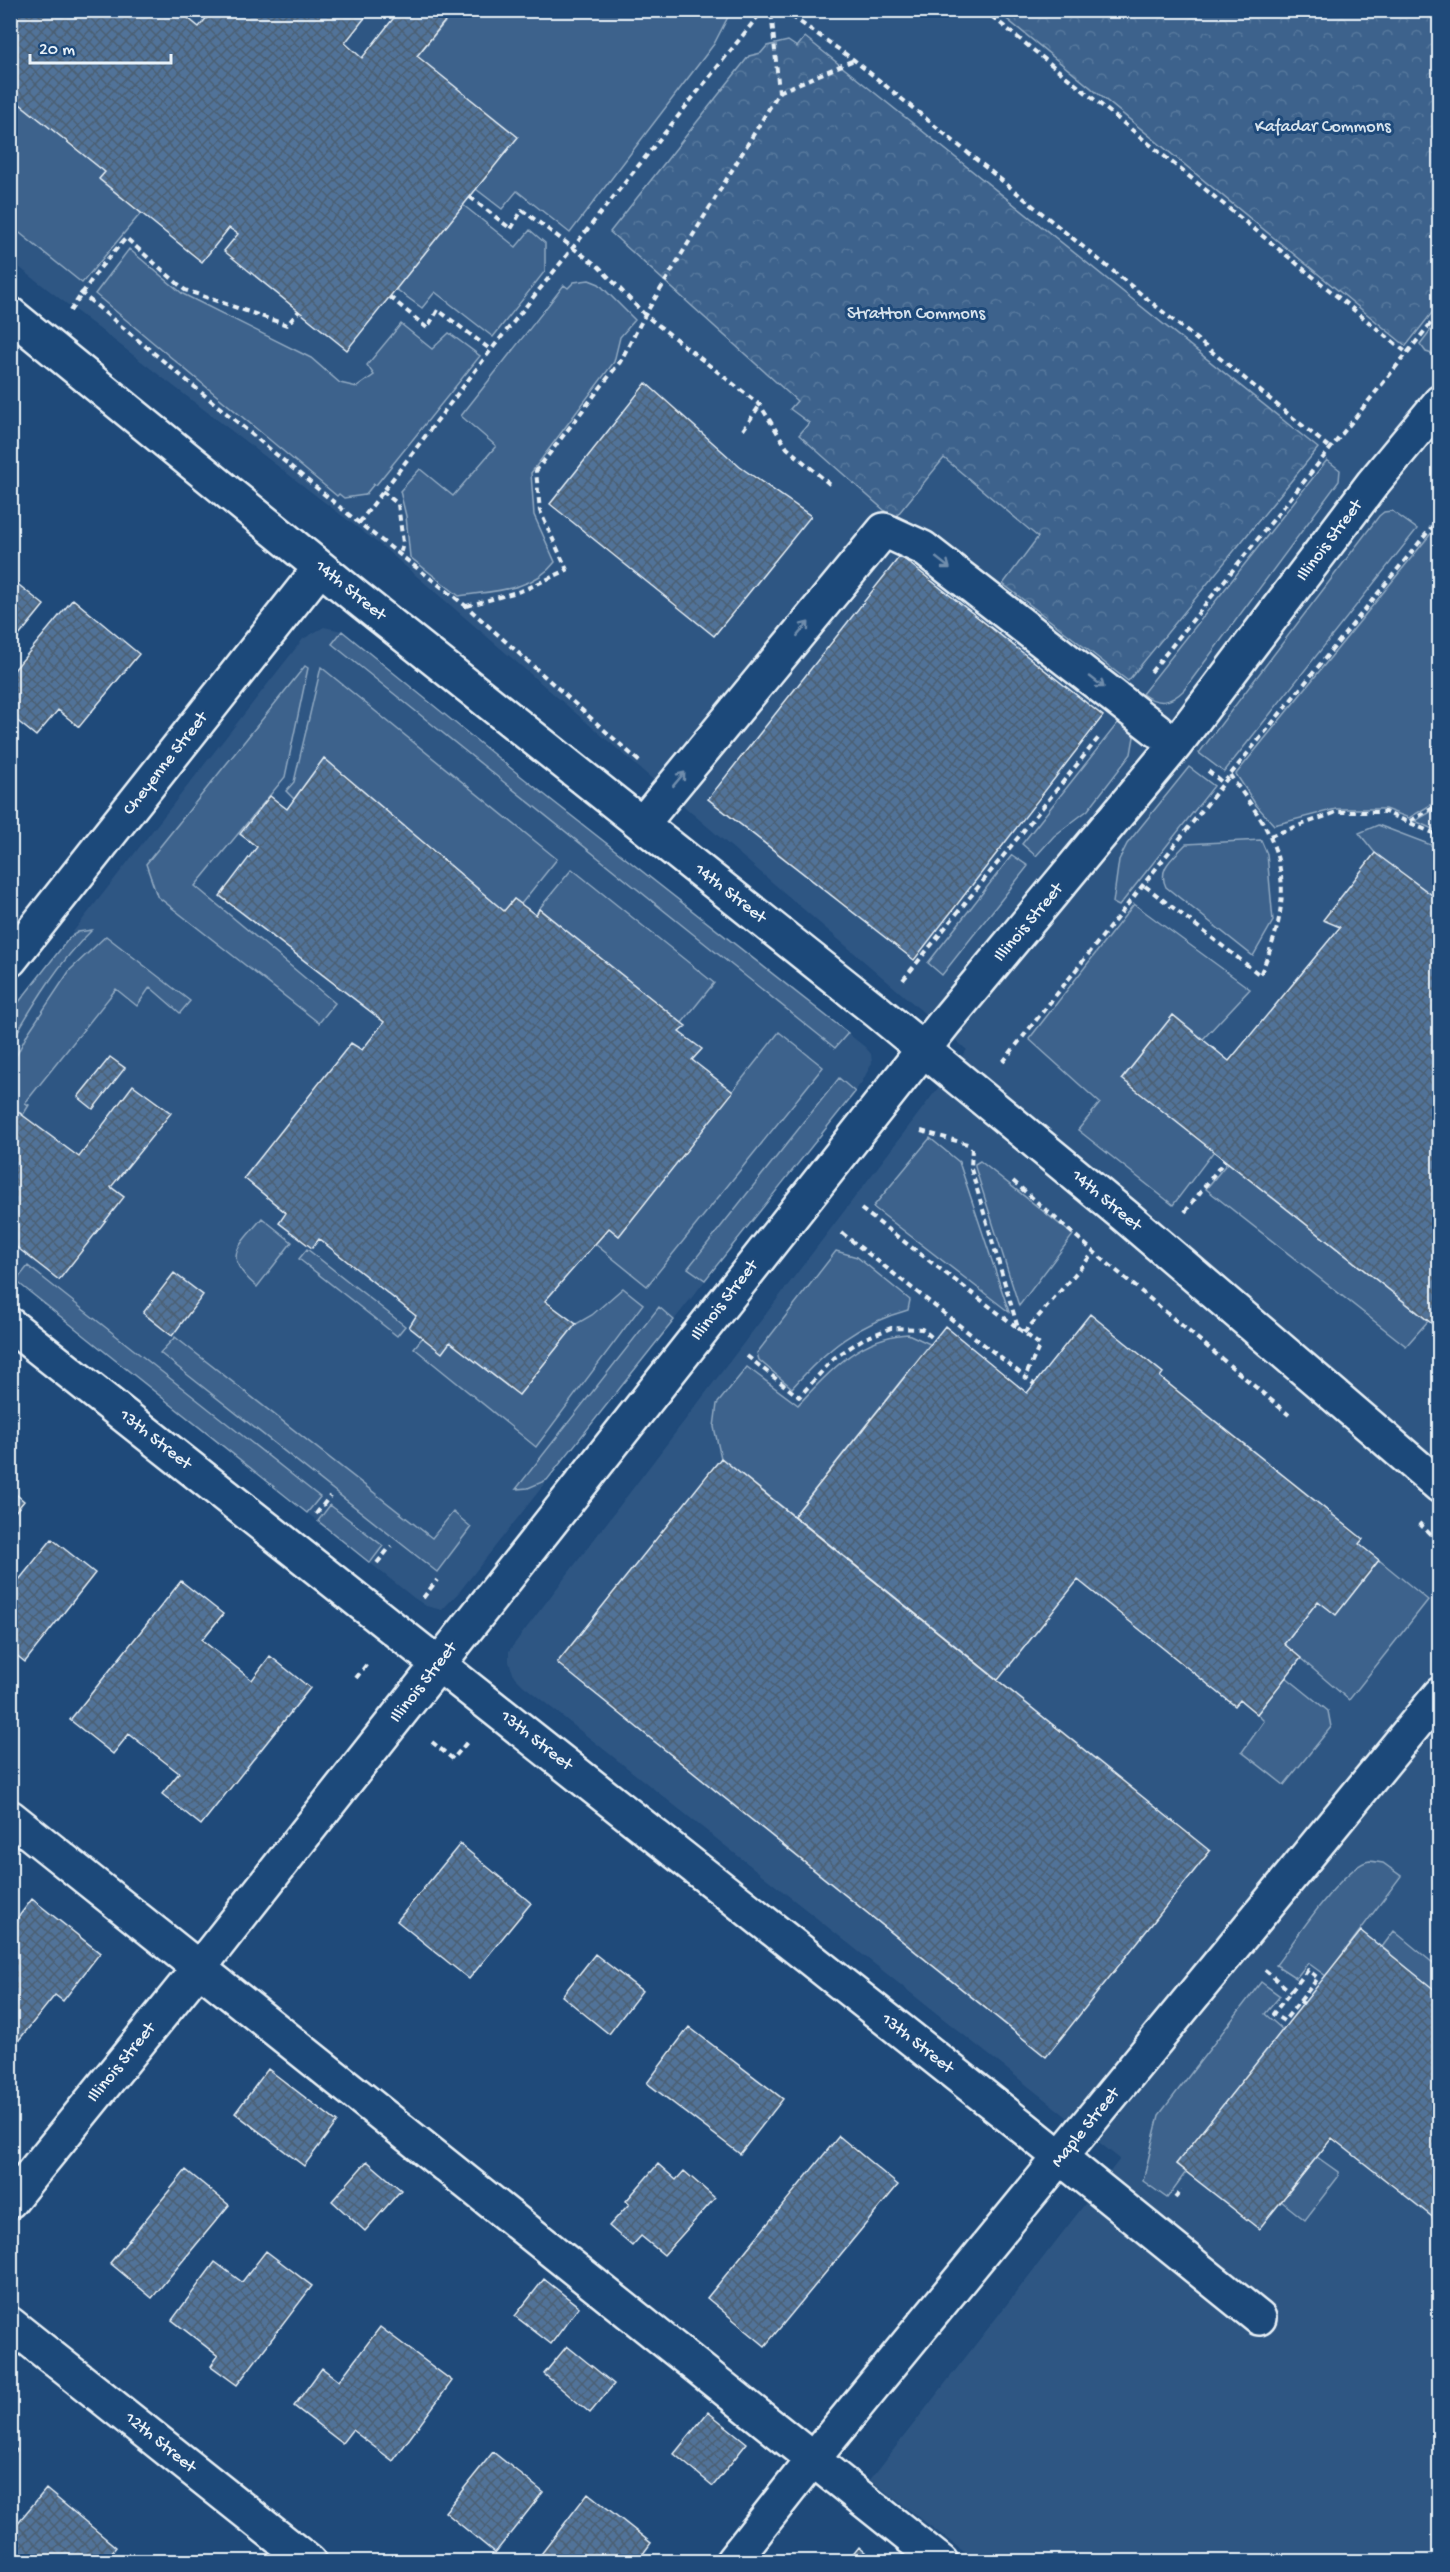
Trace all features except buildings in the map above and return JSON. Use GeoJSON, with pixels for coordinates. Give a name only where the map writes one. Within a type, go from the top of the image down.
{"type":"FeatureCollection","features":[{"type":"Feature","properties":{"kind":"street","name":"14th Street"},"geometry":{"type":"LineString","coordinates":[[10,314],[320,568],[924,1050],[1124,1215],[1440,1486]]}},
{"type":"Feature","properties":{"kind":"street","name":"Illinois Street"},"geometry":{"type":"LineString","coordinates":[[10,2201],[199,1968],[924,1050],[1175,745],[1373,483],[1440,402]]}},
{"type":"Feature","properties":{"kind":"street"},"geometry":{"type":"LineString","coordinates":[[642,824],[884,531],[923,548],[1157,730]]}},
{"type":"Feature","properties":{"kind":"street","name":"Cheyenne Street"},"geometry":{"type":"LineString","coordinates":[[10,960],[320,568]]}},
{"type":"Feature","properties":{"kind":"street","name":"13th Street"},"geometry":{"type":"LineString","coordinates":[[10,1325],[1061,2158],[1259,2318]]}},
{"type":"Feature","properties":{"kind":"street","name":"Maple Street"},"geometry":{"type":"LineString","coordinates":[[732,2562],[813,2459],[1440,1694]]}},
{"type":"Feature","properties":{"kind":"street"},"geometry":{"type":"LineString","coordinates":[[10,1817],[941,2562]]}},
{"type":"Feature","properties":{"kind":"street","name":"12th Street"},"geometry":{"type":"LineString","coordinates":[[10,2324],[309,2562]]}},
{"type":"Feature","properties":{"kind":"path"},"geometry":{"type":"LineString","coordinates":[[358,522],[491,350],[763,10]]}},
{"type":"Feature","properties":{"kind":"path"},"geometry":{"type":"LineString","coordinates":[[771,10],[779,92]]}},
{"type":"Feature","properties":{"kind":"path"},"geometry":{"type":"LineString","coordinates":[[783,10],[854,60],[1330,448]]}},
{"type":"Feature","properties":{"kind":"path"},"geometry":{"type":"LineString","coordinates":[[984,10],[1407,353]]}},
{"type":"Feature","properties":{"kind":"path"},"geometry":{"type":"LineString","coordinates":[[466,606],[524,590],[567,570],[540,511],[536,471],[620,362],[645,315],[779,92],[854,60]]}},
{"type":"Feature","properties":{"kind":"path"},"geometry":{"type":"LineString","coordinates":[[470,196],[511,229],[522,210],[573,250],[599,267],[645,315],[760,405],[787,448],[833,487]]}},
{"type":"Feature","properties":{"kind":"path"},"geometry":{"type":"LineString","coordinates":[[64,318],[81,293],[126,238],[185,290],[286,325],[299,311]]}},
{"type":"Feature","properties":{"kind":"path"},"geometry":{"type":"LineString","coordinates":[[81,293],[358,522],[466,606],[670,789]]}},
{"type":"Feature","properties":{"kind":"path"},"geometry":{"type":"LineString","coordinates":[[390,297],[427,328],[438,310],[491,350]]}},
{"type":"Feature","properties":{"kind":"path"},"geometry":{"type":"LineString","coordinates":[[900,984],[1440,312]]}},
{"type":"Feature","properties":{"kind":"path"},"geometry":{"type":"LineString","coordinates":[[743,430],[760,405]]}},
{"type":"Feature","properties":{"kind":"path"},"geometry":{"type":"LineString","coordinates":[[382,491],[398,504],[403,543],[400,555]]}},
{"type":"Feature","properties":{"kind":"path"},"geometry":{"type":"LineString","coordinates":[[1003,1063],[1145,886],[1230,775],[1440,517]]}},
{"type":"Feature","properties":{"kind":"path"},"geometry":{"type":"LineString","coordinates":[[1432,527],[1440,531]]}},
{"type":"Feature","properties":{"kind":"path"},"geometry":{"type":"LineString","coordinates":[[1145,886],[1260,975],[1275,940],[1283,897],[1279,863],[1270,836],[1230,775]]}},
{"type":"Feature","properties":{"kind":"path"},"geometry":{"type":"LineString","coordinates":[[1410,822],[1440,804]]}},
{"type":"Feature","properties":{"kind":"path"},"geometry":{"type":"LineString","coordinates":[[1270,836],[1337,812],[1385,812],[1440,836]]}},
{"type":"Feature","properties":{"kind":"path"},"geometry":{"type":"LineString","coordinates":[[921,1131],[972,1146],[981,1153]]}},
{"type":"Feature","properties":{"kind":"path"},"geometry":{"type":"LineString","coordinates":[[972,1146],[971,1168],[1018,1328]]}},
{"type":"Feature","properties":{"kind":"path"},"geometry":{"type":"LineString","coordinates":[[1185,1212],[1225,1160]]}},
{"type":"Feature","properties":{"kind":"path"},"geometry":{"type":"LineString","coordinates":[[1006,1175],[1293,1419]]}},
{"type":"Feature","properties":{"kind":"path"},"geometry":{"type":"LineString","coordinates":[[861,1209],[1040,1345],[1025,1377]]}},
{"type":"Feature","properties":{"kind":"path"},"geometry":{"type":"LineString","coordinates":[[842,1233],[1034,1384]]}},
{"type":"Feature","properties":{"kind":"path"},"geometry":{"type":"LineString","coordinates":[[1024,1333],[1094,1252]]}},
{"type":"Feature","properties":{"kind":"path"},"geometry":{"type":"LineString","coordinates":[[747,1356],[798,1397],[834,1358],[863,1339],[891,1328],[922,1329],[934,1339]]}},
{"type":"Feature","properties":{"kind":"path"},"geometry":{"type":"LineString","coordinates":[[313,1517],[330,1496]]}},
{"type":"Feature","properties":{"kind":"path"},"geometry":{"type":"LineString","coordinates":[[1411,1517],[1440,1544]]}},
{"type":"Feature","properties":{"kind":"path"},"geometry":{"type":"LineString","coordinates":[[375,1566],[391,1546]]}},
{"type":"Feature","properties":{"kind":"path"},"geometry":{"type":"LineString","coordinates":[[421,1601],[437,1580]]}},
{"type":"Feature","properties":{"kind":"path"},"geometry":{"type":"LineString","coordinates":[[356,1678],[368,1664]]}},
{"type":"Feature","properties":{"kind":"path"},"geometry":{"type":"LineString","coordinates":[[432,1742],[453,1759],[470,1738]]}},
{"type":"Feature","properties":{"kind":"path"},"geometry":{"type":"LineString","coordinates":[[1263,1968],[1291,1992]]}},
{"type":"Feature","properties":{"kind":"path"},"geometry":{"type":"LineString","coordinates":[[1308,1970],[1318,1978],[1302,2002],[1284,2021],[1273,2014],[1291,1992],[1308,1970]]}},
{"type":"Feature","properties":{"kind":"shaded area"},"geometry":{"type":"Polygon","coordinates":[[[10,11],[1439,11],[1439,2561],[976,2561],[870,2480],[1120,2159],[524,1686],[514,1676],[509,1662],[509,1651],[967,1050],[384,548],[11,261],[10,11]]]}},
{"type":"Feature","properties":{"kind":"shaded area"},"geometry":{"type":"Polygon","coordinates":[[[324,627],[342,631],[871,1054],[872,1063],[862,1082],[460,1591],[442,1610],[426,1606],[414,1598],[11,1277],[10,1012],[303,639],[324,627]]]}},
{"type":"Feature","properties":{"kind":"green space"},"geometry":{"type":"Polygon","coordinates":[[[440,11],[731,11],[714,44],[570,233],[517,191],[502,209],[476,189],[417,56],[445,22],[437,14],[440,11]]]}},
{"type":"Feature","properties":{"kind":"green space","name":"Kafadar Commons"},"geometry":{"type":"Polygon","coordinates":[[[997,11],[1439,11],[1439,304],[1406,346],[997,11]]]}},
{"type":"Feature","properties":{"kind":"green space","name":"Stratton Commons"},"geometry":{"type":"Polygon","coordinates":[[[805,37],[1318,448],[1128,681],[1003,584],[1038,537],[944,458],[894,519],[799,435],[809,423],[790,409],[797,401],[610,232],[749,56],[761,53],[767,46],[788,41],[797,47],[805,37]]]}},
{"type":"Feature","properties":{"kind":"green space"},"geometry":{"type":"Polygon","coordinates":[[[10,96],[105,172],[100,180],[141,213],[82,283],[11,226],[10,96]]]}},
{"type":"Feature","properties":{"kind":"green space"},"geometry":{"type":"Polygon","coordinates":[[[463,205],[516,247],[530,230],[545,243],[545,271],[493,337],[435,292],[422,308],[396,289],[463,205]]]}},
{"type":"Feature","properties":{"kind":"green space"},"geometry":{"type":"Polygon","coordinates":[[[129,249],[183,294],[311,358],[340,383],[357,387],[374,375],[367,365],[401,324],[432,349],[449,333],[480,356],[376,485],[374,484],[365,495],[344,498],[339,494],[337,496],[95,294],[129,249]]]}},
{"type":"Feature","properties":{"kind":"green space"},"geometry":{"type":"Polygon","coordinates":[[[589,280],[599,284],[635,320],[620,337],[614,362],[531,473],[534,515],[555,562],[546,572],[524,584],[498,591],[459,596],[410,557],[406,516],[400,491],[420,469],[453,496],[496,446],[461,416],[564,285],[568,288],[574,282],[589,280]]]}},
{"type":"Feature","properties":{"kind":"green space"},"geometry":{"type":"Polygon","coordinates":[[[1439,319],[1439,353],[1435,355],[1426,352],[1420,344],[1439,319]]]}},
{"type":"Feature","properties":{"kind":"green space"},"geometry":{"type":"Polygon","coordinates":[[[1327,460],[1340,470],[1339,481],[1184,690],[1174,698],[1164,701],[1153,700],[1142,694],[1327,460]]]}},
{"type":"Feature","properties":{"kind":"green space"},"geometry":{"type":"Polygon","coordinates":[[[1392,511],[1417,529],[1224,772],[1199,753],[1379,516],[1384,512],[1392,511]]]}},
{"type":"Feature","properties":{"kind":"green space"},"geometry":{"type":"Polygon","coordinates":[[[1433,531],[1440,536],[1439,800],[1409,818],[1385,809],[1336,809],[1274,825],[1256,805],[1236,774],[1433,531]]]}},
{"type":"Feature","properties":{"kind":"green space"},"geometry":{"type":"Polygon","coordinates":[[[342,631],[508,766],[848,1033],[835,1048],[332,644],[342,631]]]}},
{"type":"Feature","properties":{"kind":"green space"},"geometry":{"type":"Polygon","coordinates":[[[305,666],[308,668],[285,777],[195,886],[335,1003],[319,1023],[157,896],[146,864],[305,666]]]}},
{"type":"Feature","properties":{"kind":"green space"},"geometry":{"type":"Polygon","coordinates":[[[321,667],[557,859],[521,904],[514,899],[504,911],[324,758],[294,799],[286,791],[294,782],[321,667]]]}},
{"type":"Feature","properties":{"kind":"green space"},"geometry":{"type":"Polygon","coordinates":[[[1121,719],[1130,727],[1134,737],[1131,754],[1088,810],[1054,836],[1036,856],[1022,844],[1121,719]]]}},
{"type":"Feature","properties":{"kind":"green space"},"geometry":{"type":"Polygon","coordinates":[[[1189,767],[1214,786],[1119,906],[1113,903],[1119,860],[1127,844],[1189,767]]]}},
{"type":"Feature","properties":{"kind":"green space"},"geometry":{"type":"Polygon","coordinates":[[[1439,807],[1439,832],[1415,821],[1439,807]]]}},
{"type":"Feature","properties":{"kind":"green space"},"geometry":{"type":"Polygon","coordinates":[[[1378,825],[1439,848],[1439,904],[1375,853],[1359,833],[1378,825]]]}},
{"type":"Feature","properties":{"kind":"green space"},"geometry":{"type":"Polygon","coordinates":[[[1261,840],[1267,854],[1273,921],[1253,956],[1166,887],[1164,874],[1168,864],[1186,844],[1261,840]]]}},
{"type":"Feature","properties":{"kind":"green space"},"geometry":{"type":"Polygon","coordinates":[[[1012,855],[1028,866],[942,975],[928,963],[1012,855]]]}},
{"type":"Feature","properties":{"kind":"green space"},"geometry":{"type":"Polygon","coordinates":[[[572,869],[714,983],[682,1023],[539,909],[572,869]]]}},
{"type":"Feature","properties":{"kind":"green space"},"geometry":{"type":"Polygon","coordinates":[[[1134,904],[1250,989],[1203,1039],[1173,1015],[1122,1079],[1214,1151],[1173,1205],[1078,1130],[1100,1103],[1029,1039],[1134,904]]]}},
{"type":"Feature","properties":{"kind":"green space"},"geometry":{"type":"Polygon","coordinates":[[[92,930],[58,969],[11,1043],[11,1012],[70,937],[78,932],[92,930]]]}},
{"type":"Feature","properties":{"kind":"green space"},"geometry":{"type":"Polygon","coordinates":[[[106,936],[190,1001],[180,1013],[150,987],[137,1006],[116,989],[25,1103],[29,1105],[23,1115],[11,1106],[11,1066],[28,1033],[70,970],[106,936]]]}},
{"type":"Feature","properties":{"kind":"green space"},"geometry":{"type":"Polygon","coordinates":[[[779,1032],[823,1067],[647,1286],[595,1244],[609,1228],[619,1236],[779,1032]]]}},
{"type":"Feature","properties":{"kind":"green space"},"geometry":{"type":"Polygon","coordinates":[[[839,1078],[855,1092],[705,1280],[688,1268],[839,1078]]]}},
{"type":"Feature","properties":{"kind":"green space"},"geometry":{"type":"Polygon","coordinates":[[[930,1138],[959,1162],[1009,1312],[873,1207],[930,1138]]]}},
{"type":"Feature","properties":{"kind":"green space"},"geometry":{"type":"Polygon","coordinates":[[[980,1161],[1073,1235],[1019,1306],[975,1167],[975,1164],[980,1161]]]}},
{"type":"Feature","properties":{"kind":"green space"},"geometry":{"type":"Polygon","coordinates":[[[1228,1162],[1428,1321],[1406,1346],[1206,1189],[1228,1162]]]}},
{"type":"Feature","properties":{"kind":"green space"},"geometry":{"type":"Polygon","coordinates":[[[262,1218],[292,1242],[257,1287],[239,1268],[236,1260],[240,1245],[262,1218]]]}},
{"type":"Feature","properties":{"kind":"green space"},"geometry":{"type":"Polygon","coordinates":[[[307,1249],[405,1326],[397,1336],[299,1259],[307,1249]]]}},
{"type":"Feature","properties":{"kind":"green space"},"geometry":{"type":"Polygon","coordinates":[[[836,1251],[857,1257],[910,1300],[908,1310],[873,1323],[844,1340],[818,1361],[792,1388],[759,1360],[757,1353],[836,1251]]]}},
{"type":"Feature","properties":{"kind":"green space"},"geometry":{"type":"Polygon","coordinates":[[[28,1266],[320,1497],[307,1513],[16,1281],[28,1266]]]}},
{"type":"Feature","properties":{"kind":"green space"},"geometry":{"type":"Polygon","coordinates":[[[623,1288],[643,1304],[536,1447],[414,1348],[423,1337],[442,1352],[450,1342],[519,1395],[576,1324],[592,1315],[623,1288]]]}},
{"type":"Feature","properties":{"kind":"green space"},"geometry":{"type":"Polygon","coordinates":[[[659,1307],[674,1320],[547,1480],[528,1488],[516,1489],[659,1307]]]}},
{"type":"Feature","properties":{"kind":"green space"},"geometry":{"type":"Polygon","coordinates":[[[908,1334],[930,1344],[794,1516],[721,1458],[714,1427],[717,1404],[747,1367],[798,1405],[834,1368],[860,1349],[891,1337],[908,1334]]]}},
{"type":"Feature","properties":{"kind":"green space"},"geometry":{"type":"Polygon","coordinates":[[[175,1337],[432,1538],[453,1512],[471,1527],[437,1572],[160,1353],[175,1337]]]}},
{"type":"Feature","properties":{"kind":"green space"},"geometry":{"type":"Polygon","coordinates":[[[330,1505],[383,1546],[370,1563],[318,1521],[330,1505]]]}},
{"type":"Feature","properties":{"kind":"green space"},"geometry":{"type":"Polygon","coordinates":[[[1379,1560],[1428,1600],[1349,1700],[1284,1644],[1318,1601],[1336,1614],[1379,1560]]]}},
{"type":"Feature","properties":{"kind":"green space"},"geometry":{"type":"Polygon","coordinates":[[[1286,1677],[1328,1711],[1331,1727],[1284,1785],[1242,1752],[1264,1721],[1257,1714],[1286,1677]]]}},
{"type":"Feature","properties":{"kind":"green space"},"geometry":{"type":"Polygon","coordinates":[[[1370,1861],[1383,1863],[1401,1876],[1326,1976],[1308,1963],[1296,1978],[1276,1965],[1334,1889],[1359,1865],[1370,1861]]]}},
{"type":"Feature","properties":{"kind":"green space"},"geometry":{"type":"Polygon","coordinates":[[[1394,1931],[1439,1968],[1439,1994],[1382,1947],[1394,1931]]]}},
{"type":"Feature","properties":{"kind":"green space"},"geometry":{"type":"Polygon","coordinates":[[[1261,1982],[1280,1996],[1265,2014],[1283,2030],[1176,2164],[1186,2172],[1167,2198],[1143,2181],[1159,2115],[1261,1982]]]}},
{"type":"Feature","properties":{"kind":"green space"},"geometry":{"type":"Polygon","coordinates":[[[1317,2157],[1338,2172],[1338,2177],[1305,2220],[1281,2201],[1317,2157]]]}}]}
